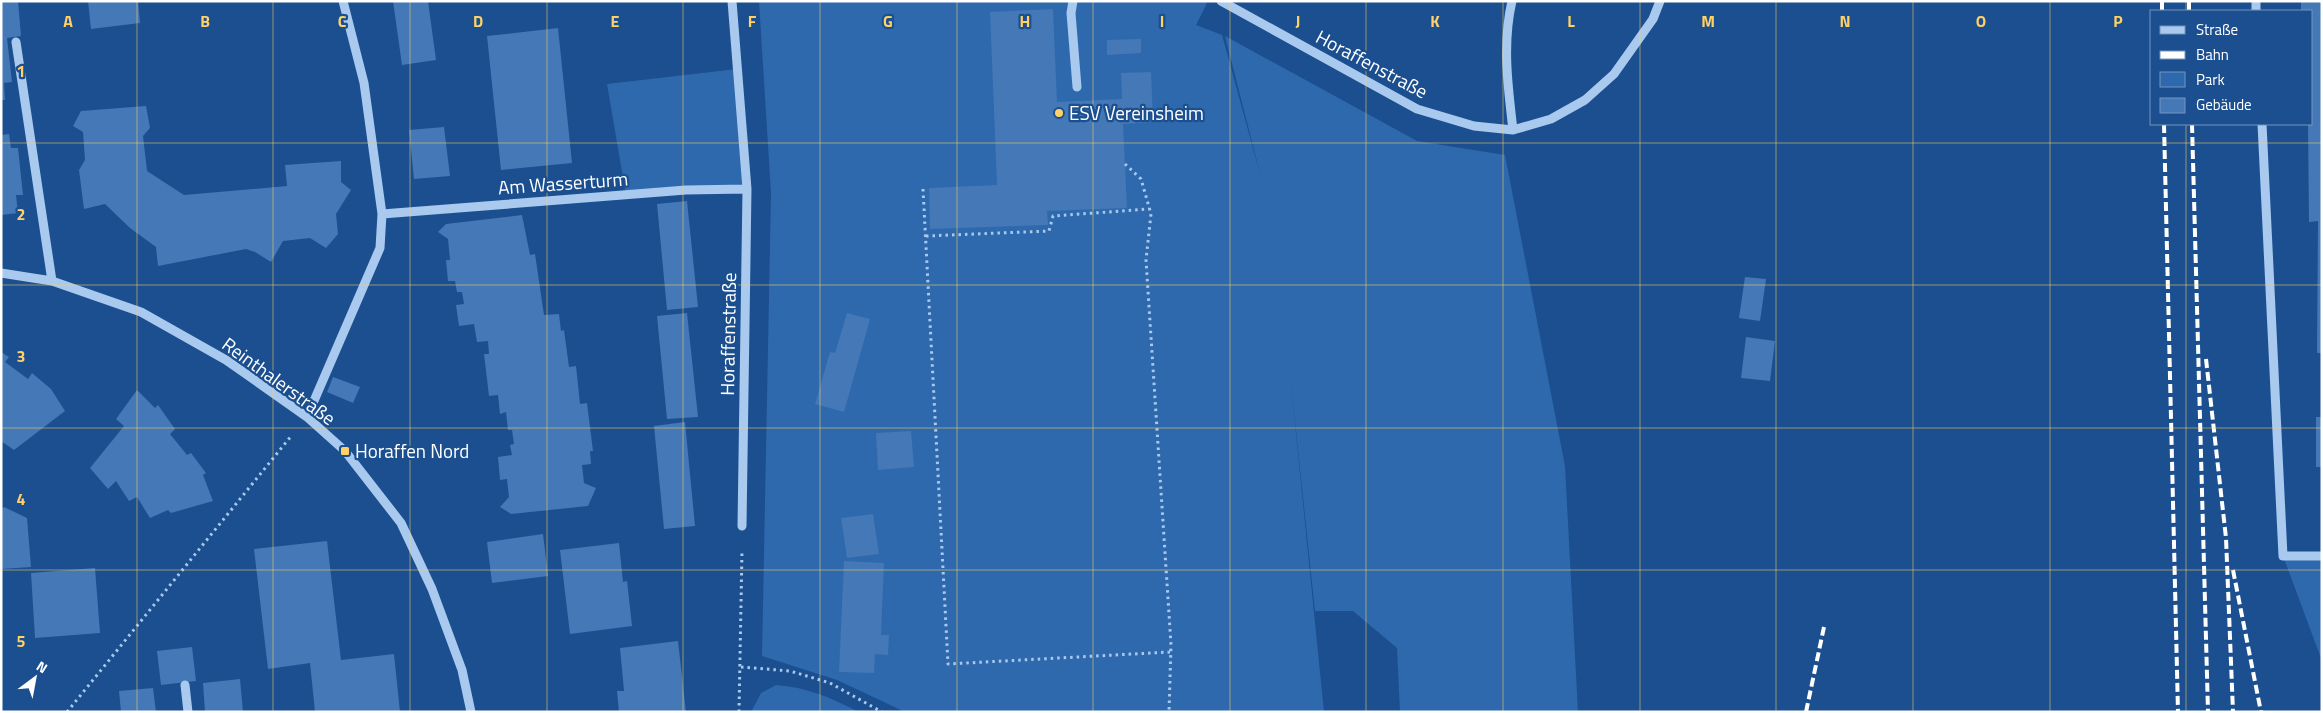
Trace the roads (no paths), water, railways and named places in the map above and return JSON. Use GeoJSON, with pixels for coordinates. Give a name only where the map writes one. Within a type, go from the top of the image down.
{"type":"FeatureCollection","features":[{"type":"Feature","properties":{"kind":"street"},"geometry":{"type":"LineString","coordinates":[[307,417],[380,248],[382,214],[364,83],[343,1]]}},
{"type":"Feature","properties":{"kind":"street","name":"Horaffenstraße"},"geometry":{"type":"LineString","coordinates":[[732,1],[747,189],[742,526]]}},
{"type":"Feature","properties":{"kind":"street"},"geometry":{"type":"LineString","coordinates":[[1073,1],[1076,87]]}},
{"type":"Feature","properties":{"kind":"street","name":"Horaffenstraße"},"geometry":{"type":"LineString","coordinates":[[1221,1],[1416,108],[1474,126],[1514,130],[1551,119],[1585,100],[1614,74],[1653,19],[1660,1]]}},
{"type":"Feature","properties":{"kind":"street"},"geometry":{"type":"LineString","coordinates":[[1512,1],[1506,25],[1506,70],[1514,130]]}},
{"type":"Feature","properties":{"kind":"street","name":"Horaffenstraße"},"geometry":{"type":"LineString","coordinates":[[1653,19],[1655,1]]}},
{"type":"Feature","properties":{"kind":"street"},"geometry":{"type":"LineString","coordinates":[[16,42],[52,281]]}},
{"type":"Feature","properties":{"kind":"street"},"geometry":{"type":"LineString","coordinates":[[2262,125],[2283,556],[2322,556]]}},
{"type":"Feature","properties":{"kind":"street","name":"Am Wasserturm"},"geometry":{"type":"LineString","coordinates":[[382,214],[686,190],[747,189]]}},
{"type":"Feature","properties":{"kind":"street","name":"Reinthalerstraße"},"geometry":{"type":"LineString","coordinates":[[1,272],[52,281],[141,312],[226,360],[307,417],[346,451],[401,523],[432,589],[462,670],[471,712]]}},
{"type":"Feature","properties":{"kind":"street"},"geometry":{"type":"LineString","coordinates":[[186,685],[188,712]]}},
{"type":"Feature","properties":{"kind":"railway"},"geometry":{"type":"LineString","coordinates":[[2162,1],[2162,10]]}},
{"type":"Feature","properties":{"kind":"railway"},"geometry":{"type":"LineString","coordinates":[[2189,1],[2189,10]]}},
{"type":"Feature","properties":{"kind":"railway"},"geometry":{"type":"LineString","coordinates":[[2164,125],[2178,712]]}},
{"type":"Feature","properties":{"kind":"railway"},"geometry":{"type":"LineString","coordinates":[[2192,125],[2208,712]]}},
{"type":"Feature","properties":{"kind":"railway"},"geometry":{"type":"LineString","coordinates":[[2206,359],[2226,538],[2233,712]]}},
{"type":"Feature","properties":{"kind":"railway"},"geometry":{"type":"LineString","coordinates":[[2233,570],[2261,712]]}},
{"type":"Feature","properties":{"kind":"railway"},"geometry":{"type":"LineString","coordinates":[[1806,712],[1824,627]]}},
{"type":"Feature","properties":{"kind":"place","name":"ESV Vereinsheim"},"geometry":{"type":"Point","coordinates":[1059,113]}},
{"type":"Feature","properties":{"kind":"place","name":"Horaffen Nord"},"geometry":{"type":"Point","coordinates":[345,451]}}]}
